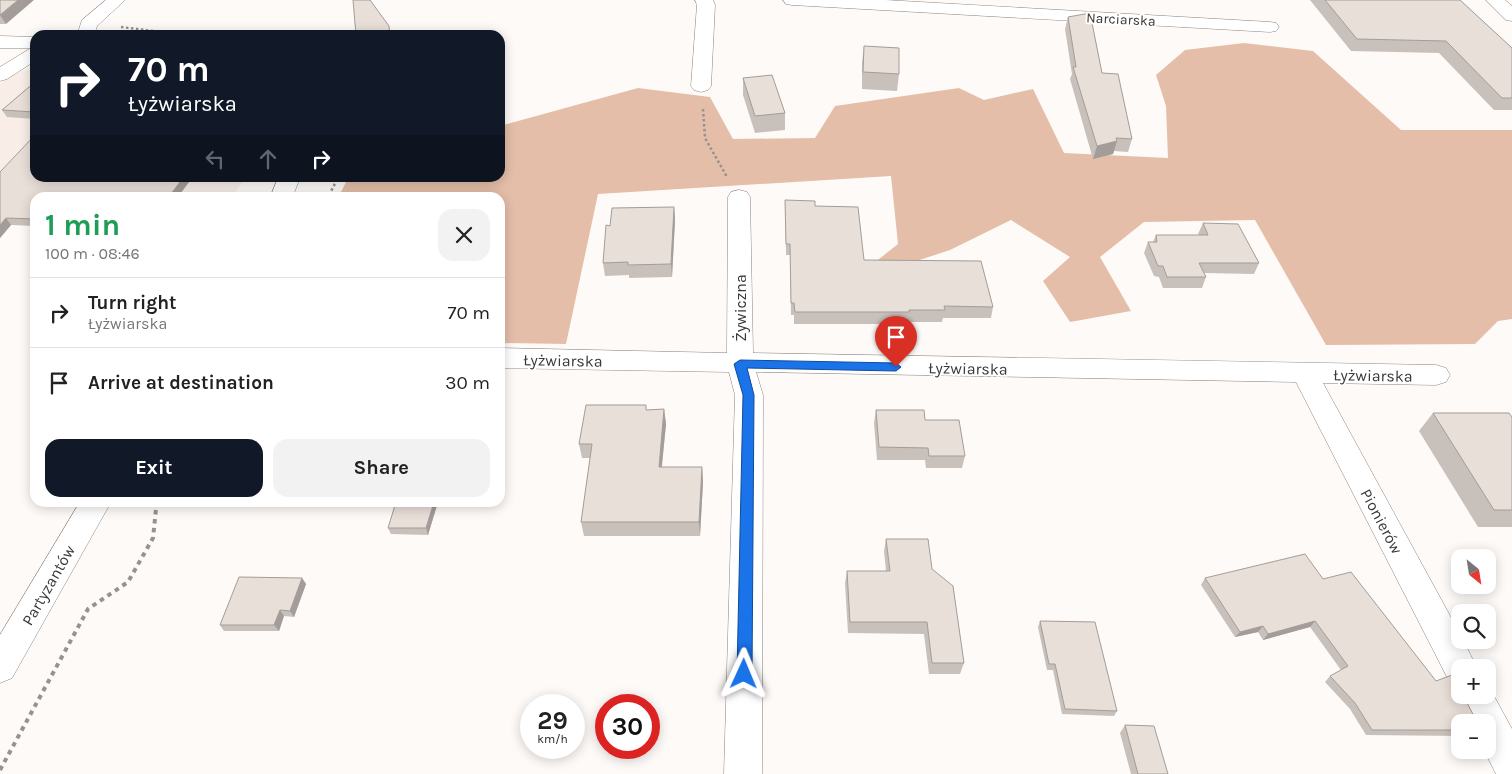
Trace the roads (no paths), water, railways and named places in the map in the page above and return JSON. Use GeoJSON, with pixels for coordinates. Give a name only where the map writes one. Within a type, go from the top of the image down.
{"type":"FeatureCollection","features":[{"type":"Feature","properties":{"kind":"street"},"geometry":{"type":"LineString","coordinates":[[87,30],[88,24],[116,0]]}},
{"type":"Feature","properties":{"kind":"street"},"geometry":{"type":"LineString","coordinates":[[701,86],[706,4],[704,0]]}},
{"type":"Feature","properties":{"kind":"street","name":"Narciarska"},"geometry":{"type":"LineString","coordinates":[[792,0],[1270,27]]}},
{"type":"Feature","properties":{"kind":"street"},"geometry":{"type":"LineString","coordinates":[[1495,0],[1512,16]]}},
{"type":"Feature","properties":{"kind":"street"},"geometry":{"type":"LineString","coordinates":[[0,42],[30,43]]}},
{"type":"Feature","properties":{"kind":"street"},"geometry":{"type":"LineString","coordinates":[[0,75],[30,56]]}},
{"type":"Feature","properties":{"kind":"street","name":"Żywiczna"},"geometry":{"type":"LineString","coordinates":[[739,197],[740,364],[749,395],[743,774]]}},
{"type":"Feature","properties":{"kind":"street","name":"Łyżwiarska"},"geometry":{"type":"LineString","coordinates":[[505,358],[740,364],[1436,375]]}},
{"type":"Feature","properties":{"kind":"street","name":"Pionierów"},"geometry":{"type":"LineString","coordinates":[[1305,374],[1455,659]]}},
{"type":"Feature","properties":{"kind":"street","name":"Partyzantów"},"geometry":{"type":"LineString","coordinates":[[0,667],[93,507]]}},
{"type":"Feature","properties":{"kind":"street"},"geometry":{"type":"LineString","coordinates":[[1479,704],[1512,766]]}}]}
